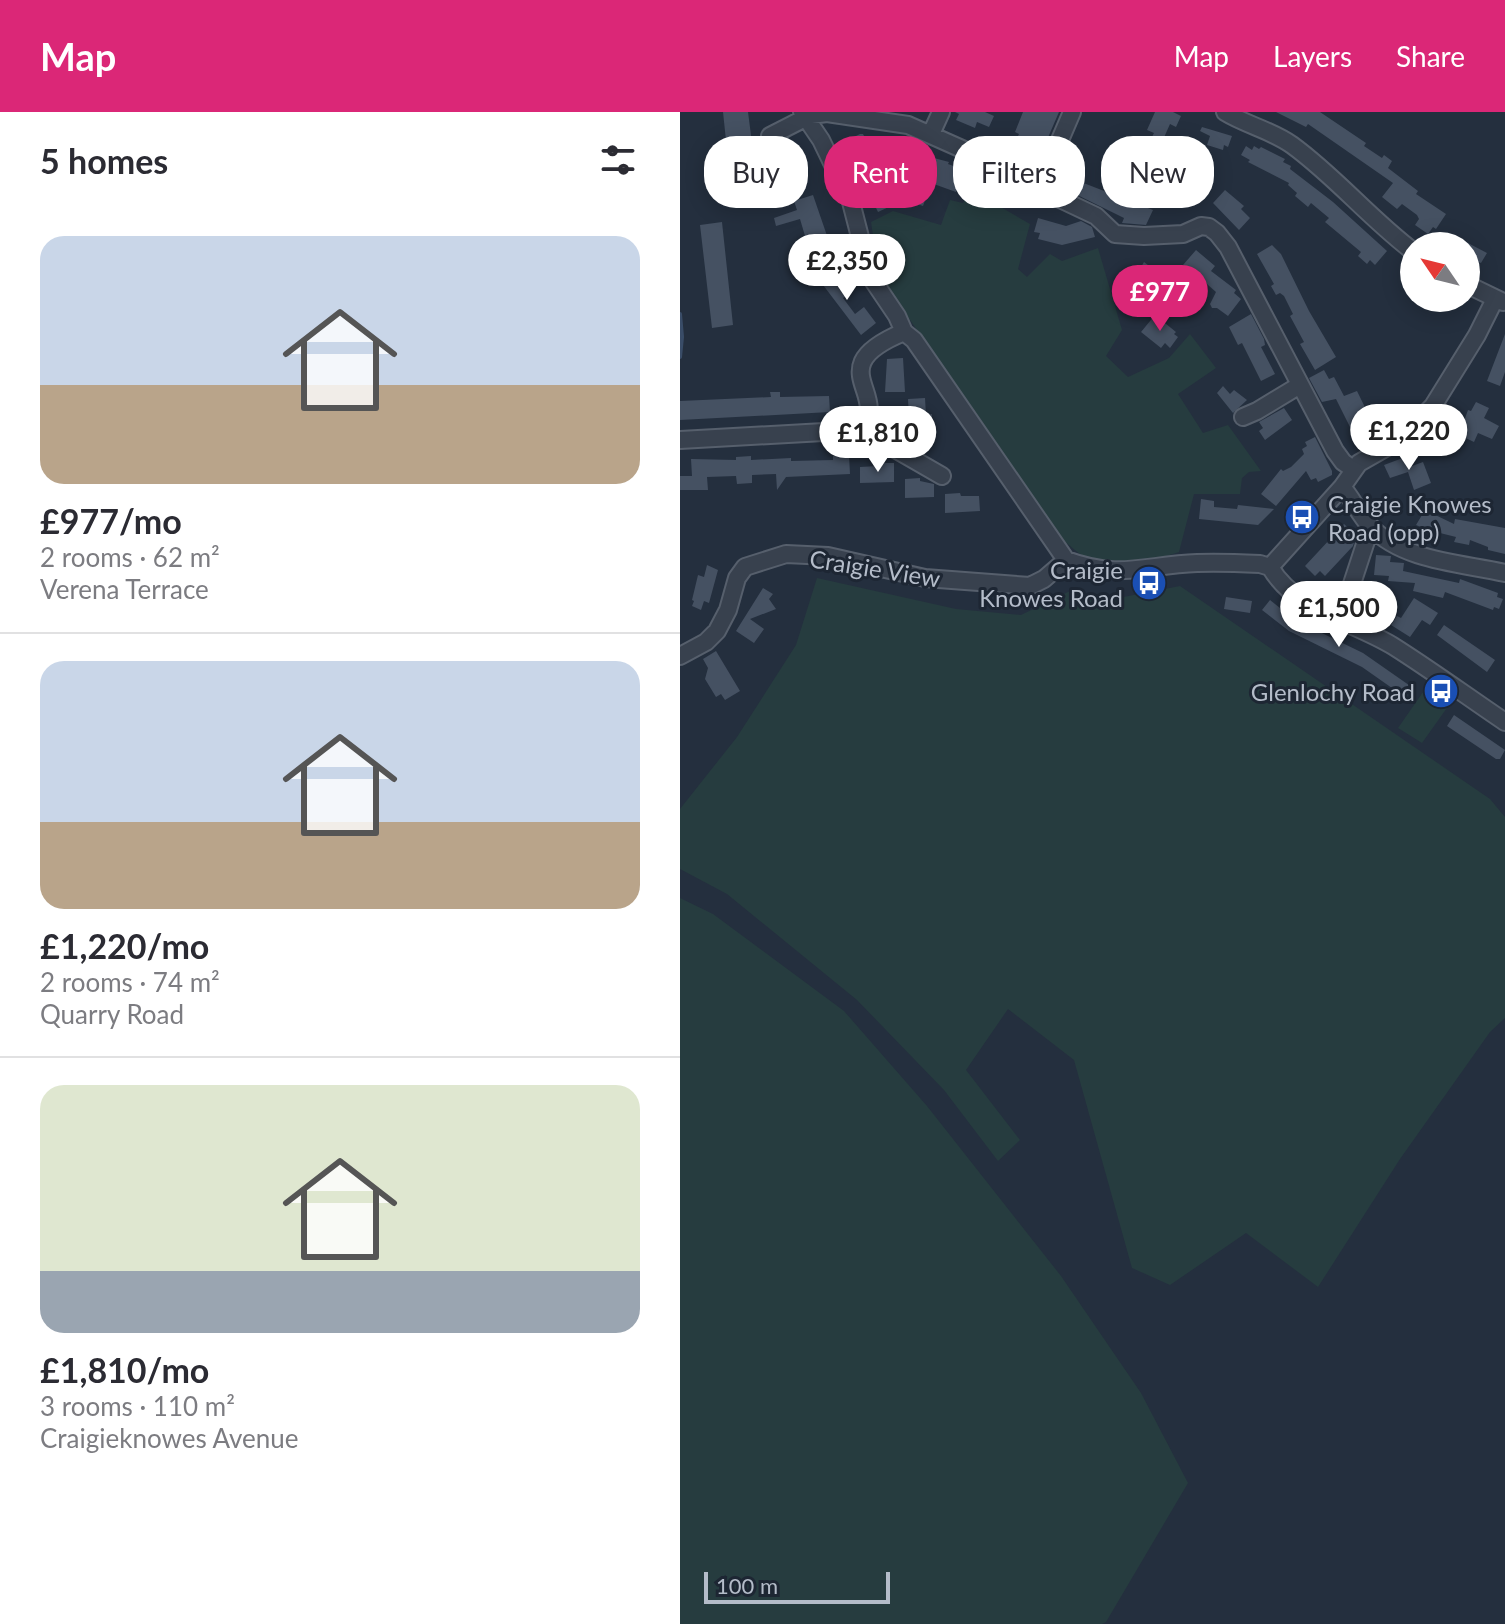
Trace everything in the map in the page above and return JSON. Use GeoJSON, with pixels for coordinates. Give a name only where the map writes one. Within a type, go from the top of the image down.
{"type":"FeatureCollection","features":[{"type":"Feature","properties":{"kind":"street"},"geometry":{"type":"LineString","coordinates":[[931,134],[941,112]]}},
{"type":"Feature","properties":{"kind":"street"},"geometry":{"type":"LineString","coordinates":[[1062,136],[1072,112]]}},
{"type":"Feature","properties":{"kind":"street"},"geometry":{"type":"LineString","coordinates":[[1225,112],[1291,144],[1331,176],[1400,241]]}},
{"type":"Feature","properties":{"kind":"street"},"geometry":{"type":"LineString","coordinates":[[770,136],[805,115],[827,113],[911,119],[953,145]]}},
{"type":"Feature","properties":{"kind":"street"},"geometry":{"type":"LineString","coordinates":[[805,115],[851,202],[870,276],[904,332],[914,340],[1066,560],[1099,570],[1126,572],[1196,563],[1260,564],[1270,567],[1277,579],[1303,601],[1390,644],[1505,722]]}},
{"type":"Feature","properties":{"kind":"street"},"geometry":{"type":"LineString","coordinates":[[1079,208],[1096,216],[1108,229],[1120,235],[1183,234],[1201,226],[1209,227],[1228,247],[1335,451],[1353,469]]}},
{"type":"Feature","properties":{"kind":"street"},"geometry":{"type":"LineString","coordinates":[[1270,567],[1342,487],[1359,463],[1401,439],[1433,406],[1500,301],[1480,291]]}},
{"type":"Feature","properties":{"kind":"street"},"geometry":{"type":"LineString","coordinates":[[680,440],[853,431],[863,427],[870,408],[860,379],[861,363],[876,348],[904,332]]}},
{"type":"Feature","properties":{"kind":"street"},"geometry":{"type":"LineString","coordinates":[[1243,417],[1300,385]]}},
{"type":"Feature","properties":{"kind":"street"},"geometry":{"type":"LineString","coordinates":[[863,427],[942,476]]}},
{"type":"Feature","properties":{"kind":"street"},"geometry":{"type":"LineString","coordinates":[[1342,487],[1373,529],[1391,544],[1412,552],[1505,573]]}},
{"type":"Feature","properties":{"kind":"street"},"geometry":{"type":"LineString","coordinates":[[1346,602],[1368,535],[1373,529]]}},
{"type":"Feature","properties":{"kind":"street","name":"Craigie View"},"geometry":{"type":"LineString","coordinates":[[680,656],[706,642],[717,631],[724,620],[737,578],[745,567],[786,554],[828,556],[925,578],[1030,586],[1044,579],[1066,560]]}},
{"type":"Feature","properties":{"kind":"green space"},"geometry":{"type":"Polygon","coordinates":[[[950,200],[953,201],[953,208],[1002,208],[1030,224],[1018,269],[1027,277],[1050,254],[1062,261],[1098,248],[1122,330],[1106,356],[1128,377],[1169,358],[1190,334],[1216,368],[1178,394],[1203,433],[1228,425],[1261,471],[1249,472],[1242,478],[1240,494],[1194,494],[1179,552],[1145,561],[1108,563],[1085,557],[1060,537],[879,275],[871,222],[893,211],[941,225],[950,200]]]}},
{"type":"Feature","properties":{"kind":"green space"},"geometry":{"type":"Polygon","coordinates":[[[817,578],[956,609],[1021,615],[1072,590],[1108,600],[1180,586],[1490,799],[1505,817],[1505,1018],[1490,1032],[1400,1159],[1318,1287],[1246,1233],[1170,1285],[1132,1268],[1074,1060],[1008,1009],[966,1070],[1020,1140],[998,1161],[944,1090],[857,1000],[727,894],[680,869],[680,809],[737,737],[796,645],[817,578]]]}},
{"type":"Feature","properties":{"kind":"green space"},"geometry":{"type":"Polygon","coordinates":[[[1430,682],[1454,698],[1422,743],[1398,728],[1430,682]]]}},
{"type":"Feature","properties":{"kind":"green space"},"geometry":{"type":"Polygon","coordinates":[[[680,898],[713,914],[844,1011],[927,1106],[1061,1276],[1141,1393],[1188,1483],[1106,1622],[680,1624],[680,898]]]}},
{"type":"Feature","properties":{"kind":"building"},"geometry":{"type":"Polygon","coordinates":[[[723,112],[748,112],[751,136],[726,136],[723,112]]]}},
{"type":"Feature","properties":{"kind":"building"},"geometry":{"type":"Polygon","coordinates":[[[955,112],[985,112],[994,116],[989,127],[977,122],[975,128],[956,120],[959,114],[955,112]]]}},
{"type":"Feature","properties":{"kind":"building"},"geometry":{"type":"Polygon","coordinates":[[[1023,112],[1059,112],[1049,136],[1018,136],[1015,132],[1023,112]]]}},
{"type":"Feature","properties":{"kind":"building"},"geometry":{"type":"Polygon","coordinates":[[[1155,112],[1173,112],[1181,116],[1176,127],[1170,124],[1165,136],[1152,136],[1154,133],[1147,130],[1155,112]]]}},
{"type":"Feature","properties":{"kind":"building"},"geometry":{"type":"Polygon","coordinates":[[[1276,112],[1320,112],[1366,143],[1364,146],[1382,158],[1384,155],[1392,161],[1388,168],[1418,191],[1416,194],[1446,214],[1436,229],[1433,227],[1425,232],[1415,225],[1419,219],[1417,215],[1402,204],[1397,209],[1382,197],[1393,183],[1308,124],[1306,127],[1276,112]]]}},
{"type":"Feature","properties":{"kind":"building"},"geometry":{"type":"Polygon","coordinates":[[[1202,127],[1232,136],[1228,147],[1224,145],[1223,150],[1214,147],[1214,136],[1200,131],[1202,127]]]}},
{"type":"Feature","properties":{"kind":"building"},"geometry":{"type":"Polygon","coordinates":[[[1246,146],[1252,150],[1254,146],[1261,147],[1285,159],[1283,162],[1291,166],[1290,169],[1333,202],[1387,251],[1375,265],[1370,260],[1367,264],[1358,256],[1361,252],[1325,222],[1329,218],[1311,203],[1308,207],[1295,196],[1297,193],[1289,183],[1248,162],[1250,160],[1241,155],[1246,146]]]}},
{"type":"Feature","properties":{"kind":"building"},"geometry":{"type":"Polygon","coordinates":[[[937,159],[953,166],[953,191],[937,185],[937,159]]]}},
{"type":"Feature","properties":{"kind":"building"},"geometry":{"type":"Polygon","coordinates":[[[1085,184],[1101,190],[1101,207],[1085,199],[1085,184]]]}},
{"type":"Feature","properties":{"kind":"building"},"geometry":{"type":"Polygon","coordinates":[[[1225,190],[1244,206],[1241,209],[1250,218],[1239,230],[1214,202],[1225,190]]]}},
{"type":"Feature","properties":{"kind":"building"},"geometry":{"type":"Polygon","coordinates":[[[813,195],[834,256],[813,263],[800,219],[776,226],[774,218],[796,208],[808,208],[808,197],[813,195]]]}},
{"type":"Feature","properties":{"kind":"building"},"geometry":{"type":"Polygon","coordinates":[[[1104,208],[1153,210],[1146,225],[1122,223],[1124,218],[1104,208]]]}},
{"type":"Feature","properties":{"kind":"building"},"geometry":{"type":"Polygon","coordinates":[[[1038,218],[1066,226],[1081,221],[1092,227],[1095,237],[1062,245],[1038,239],[1040,233],[1034,232],[1038,218]]]}},
{"type":"Feature","properties":{"kind":"building"},"geometry":{"type":"Polygon","coordinates":[[[722,222],[733,325],[712,328],[700,225],[722,222]]]}},
{"type":"Feature","properties":{"kind":"building"},"geometry":{"type":"Polygon","coordinates":[[[1272,245],[1281,254],[1336,357],[1315,370],[1300,344],[1304,342],[1290,316],[1293,314],[1284,296],[1280,293],[1276,295],[1271,286],[1274,284],[1257,254],[1272,245]]]}},
{"type":"Feature","properties":{"kind":"building"},"geometry":{"type":"Polygon","coordinates":[[[1480,249],[1487,253],[1480,263],[1480,249]]]}},
{"type":"Feature","properties":{"kind":"building"},"geometry":{"type":"Polygon","coordinates":[[[1196,250],[1215,266],[1211,271],[1236,290],[1234,293],[1241,299],[1228,316],[1210,304],[1216,292],[1200,278],[1194,284],[1181,273],[1186,267],[1183,265],[1196,250]]]}},
{"type":"Feature","properties":{"kind":"building"},"geometry":{"type":"Polygon","coordinates":[[[1144,262],[1157,272],[1146,290],[1133,281],[1144,262]]]}},
{"type":"Feature","properties":{"kind":"building"},"geometry":{"type":"Polygon","coordinates":[[[837,270],[853,291],[843,298],[855,314],[864,307],[876,323],[861,335],[820,281],[837,270]]]}},
{"type":"Feature","properties":{"kind":"building"},"geometry":{"type":"Polygon","coordinates":[[[1251,314],[1264,339],[1265,345],[1261,347],[1275,374],[1261,381],[1242,343],[1238,345],[1229,327],[1251,314]]]}},
{"type":"Feature","properties":{"kind":"building"},"geometry":{"type":"Polygon","coordinates":[[[1155,315],[1176,332],[1174,334],[1178,337],[1170,348],[1165,343],[1161,348],[1141,332],[1155,315]]]}},
{"type":"Feature","properties":{"kind":"building"},"geometry":{"type":"Polygon","coordinates":[[[1505,334],[1505,372],[1500,386],[1487,381],[1505,334]]]}},
{"type":"Feature","properties":{"kind":"building"},"geometry":{"type":"Polygon","coordinates":[[[903,358],[905,392],[885,392],[887,359],[903,358]]]}},
{"type":"Feature","properties":{"kind":"building"},"geometry":{"type":"Polygon","coordinates":[[[1324,370],[1329,379],[1334,377],[1344,396],[1357,391],[1380,438],[1366,446],[1362,438],[1357,441],[1336,399],[1322,402],[1309,378],[1324,370]]]}},
{"type":"Feature","properties":{"kind":"building"},"geometry":{"type":"Polygon","coordinates":[[[1223,386],[1230,394],[1234,390],[1247,400],[1233,413],[1217,393],[1223,386]]]}},
{"type":"Feature","properties":{"kind":"building"},"geometry":{"type":"Polygon","coordinates":[[[770,392],[780,392],[780,397],[829,396],[830,412],[680,420],[680,401],[771,397],[770,392]]]}},
{"type":"Feature","properties":{"kind":"building"},"geometry":{"type":"Polygon","coordinates":[[[925,398],[926,415],[932,414],[932,432],[923,442],[915,434],[905,434],[905,417],[909,417],[908,399],[925,398]]]}},
{"type":"Feature","properties":{"kind":"building"},"geometry":{"type":"Polygon","coordinates":[[[1476,402],[1489,408],[1484,418],[1499,426],[1492,439],[1478,433],[1474,442],[1459,435],[1468,410],[1471,411],[1476,402]]]}},
{"type":"Feature","properties":{"kind":"building"},"geometry":{"type":"Polygon","coordinates":[[[1284,408],[1292,420],[1265,440],[1259,431],[1263,428],[1259,422],[1284,408]]]}},
{"type":"Feature","properties":{"kind":"building"},"geometry":{"type":"Polygon","coordinates":[[[1315,437],[1332,475],[1318,482],[1316,478],[1311,480],[1306,471],[1276,506],[1261,494],[1281,469],[1291,467],[1304,454],[1302,449],[1307,446],[1305,442],[1315,437]]]}},
{"type":"Feature","properties":{"kind":"building"},"geometry":{"type":"Polygon","coordinates":[[[849,455],[850,474],[786,477],[777,490],[776,474],[752,475],[752,483],[737,484],[736,476],[707,477],[708,490],[680,490],[680,476],[692,476],[691,459],[736,460],[736,457],[751,456],[751,460],[833,460],[833,456],[849,455]]]}},
{"type":"Feature","properties":{"kind":"building"},"geometry":{"type":"Polygon","coordinates":[[[1408,456],[1412,466],[1423,462],[1431,483],[1414,490],[1408,472],[1390,478],[1384,465],[1408,456]]]}},
{"type":"Feature","properties":{"kind":"building"},"geometry":{"type":"Polygon","coordinates":[[[878,463],[894,463],[894,482],[860,483],[860,467],[878,466],[878,463]]]}},
{"type":"Feature","properties":{"kind":"building"},"geometry":{"type":"Polygon","coordinates":[[[920,478],[920,481],[934,484],[934,497],[905,498],[905,479],[920,478]]]}},
{"type":"Feature","properties":{"kind":"building"},"geometry":{"type":"Polygon","coordinates":[[[960,493],[961,496],[979,496],[980,511],[945,513],[945,494],[960,493]]]}},
{"type":"Feature","properties":{"kind":"building"},"geometry":{"type":"Polygon","coordinates":[[[1201,499],[1214,501],[1214,507],[1237,509],[1238,505],[1274,509],[1258,525],[1199,519],[1201,499]]]}},
{"type":"Feature","properties":{"kind":"building"},"geometry":{"type":"Polygon","coordinates":[[[1425,510],[1454,524],[1455,519],[1505,528],[1505,554],[1488,550],[1488,547],[1470,540],[1469,545],[1454,542],[1456,537],[1436,532],[1431,536],[1422,532],[1423,528],[1416,525],[1425,510]]]}},
{"type":"Feature","properties":{"kind":"building"},"geometry":{"type":"Polygon","coordinates":[[[1344,524],[1354,533],[1350,538],[1353,546],[1325,576],[1320,571],[1315,576],[1305,566],[1344,524]]]}},
{"type":"Feature","properties":{"kind":"building"},"geometry":{"type":"Polygon","coordinates":[[[1376,555],[1391,556],[1390,562],[1404,563],[1403,571],[1459,583],[1460,579],[1498,593],[1497,597],[1503,599],[1499,609],[1494,607],[1493,610],[1445,592],[1443,598],[1413,591],[1415,583],[1388,581],[1389,576],[1374,575],[1376,555]]]}},
{"type":"Feature","properties":{"kind":"building"},"geometry":{"type":"Polygon","coordinates":[[[707,565],[718,570],[709,603],[704,601],[701,610],[692,606],[692,600],[698,575],[704,577],[707,565]]]}},
{"type":"Feature","properties":{"kind":"building"},"geometry":{"type":"Polygon","coordinates":[[[763,588],[773,594],[769,599],[776,609],[750,619],[764,629],[754,643],[736,631],[763,588]]]}},
{"type":"Feature","properties":{"kind":"building"},"geometry":{"type":"Polygon","coordinates":[[[1226,597],[1252,601],[1250,613],[1224,609],[1226,597]]]}},
{"type":"Feature","properties":{"kind":"building"},"geometry":{"type":"Polygon","coordinates":[[[1414,598],[1438,613],[1430,625],[1422,620],[1410,637],[1391,625],[1397,616],[1401,618],[1414,598]]]}},
{"type":"Feature","properties":{"kind":"building"},"geometry":{"type":"Polygon","coordinates":[[[1270,600],[1295,620],[1363,653],[1416,690],[1409,700],[1362,667],[1289,631],[1262,610],[1270,600]]]}},
{"type":"Feature","properties":{"kind":"building"},"geometry":{"type":"Polygon","coordinates":[[[1444,625],[1495,660],[1487,672],[1437,635],[1444,625]]]}},
{"type":"Feature","properties":{"kind":"building"},"geometry":{"type":"Polygon","coordinates":[[[716,651],[740,691],[725,700],[721,694],[716,697],[705,679],[708,668],[703,659],[716,651]]]}},
{"type":"Feature","properties":{"kind":"building"},"geometry":{"type":"Polygon","coordinates":[[[1454,715],[1505,750],[1500,759],[1447,726],[1454,715]]]}},
{"type":"Feature","properties":{"kind":"waterway"},"geometry":{"type":"LineString","coordinates":[[680,314],[680,357]]}},
{"type":"Feature","properties":{"kind":"place","name":"Craigie Knowes Road (opp)"},"geometry":{"type":"Point","coordinates":[1302,517]}},
{"type":"Feature","properties":{"kind":"place","name":"Craigie Knowes Road"},"geometry":{"type":"Point","coordinates":[1149,583]}},
{"type":"Feature","properties":{"kind":"place","name":"Glenlochy Road"},"geometry":{"type":"Point","coordinates":[1441,691]}}]}
